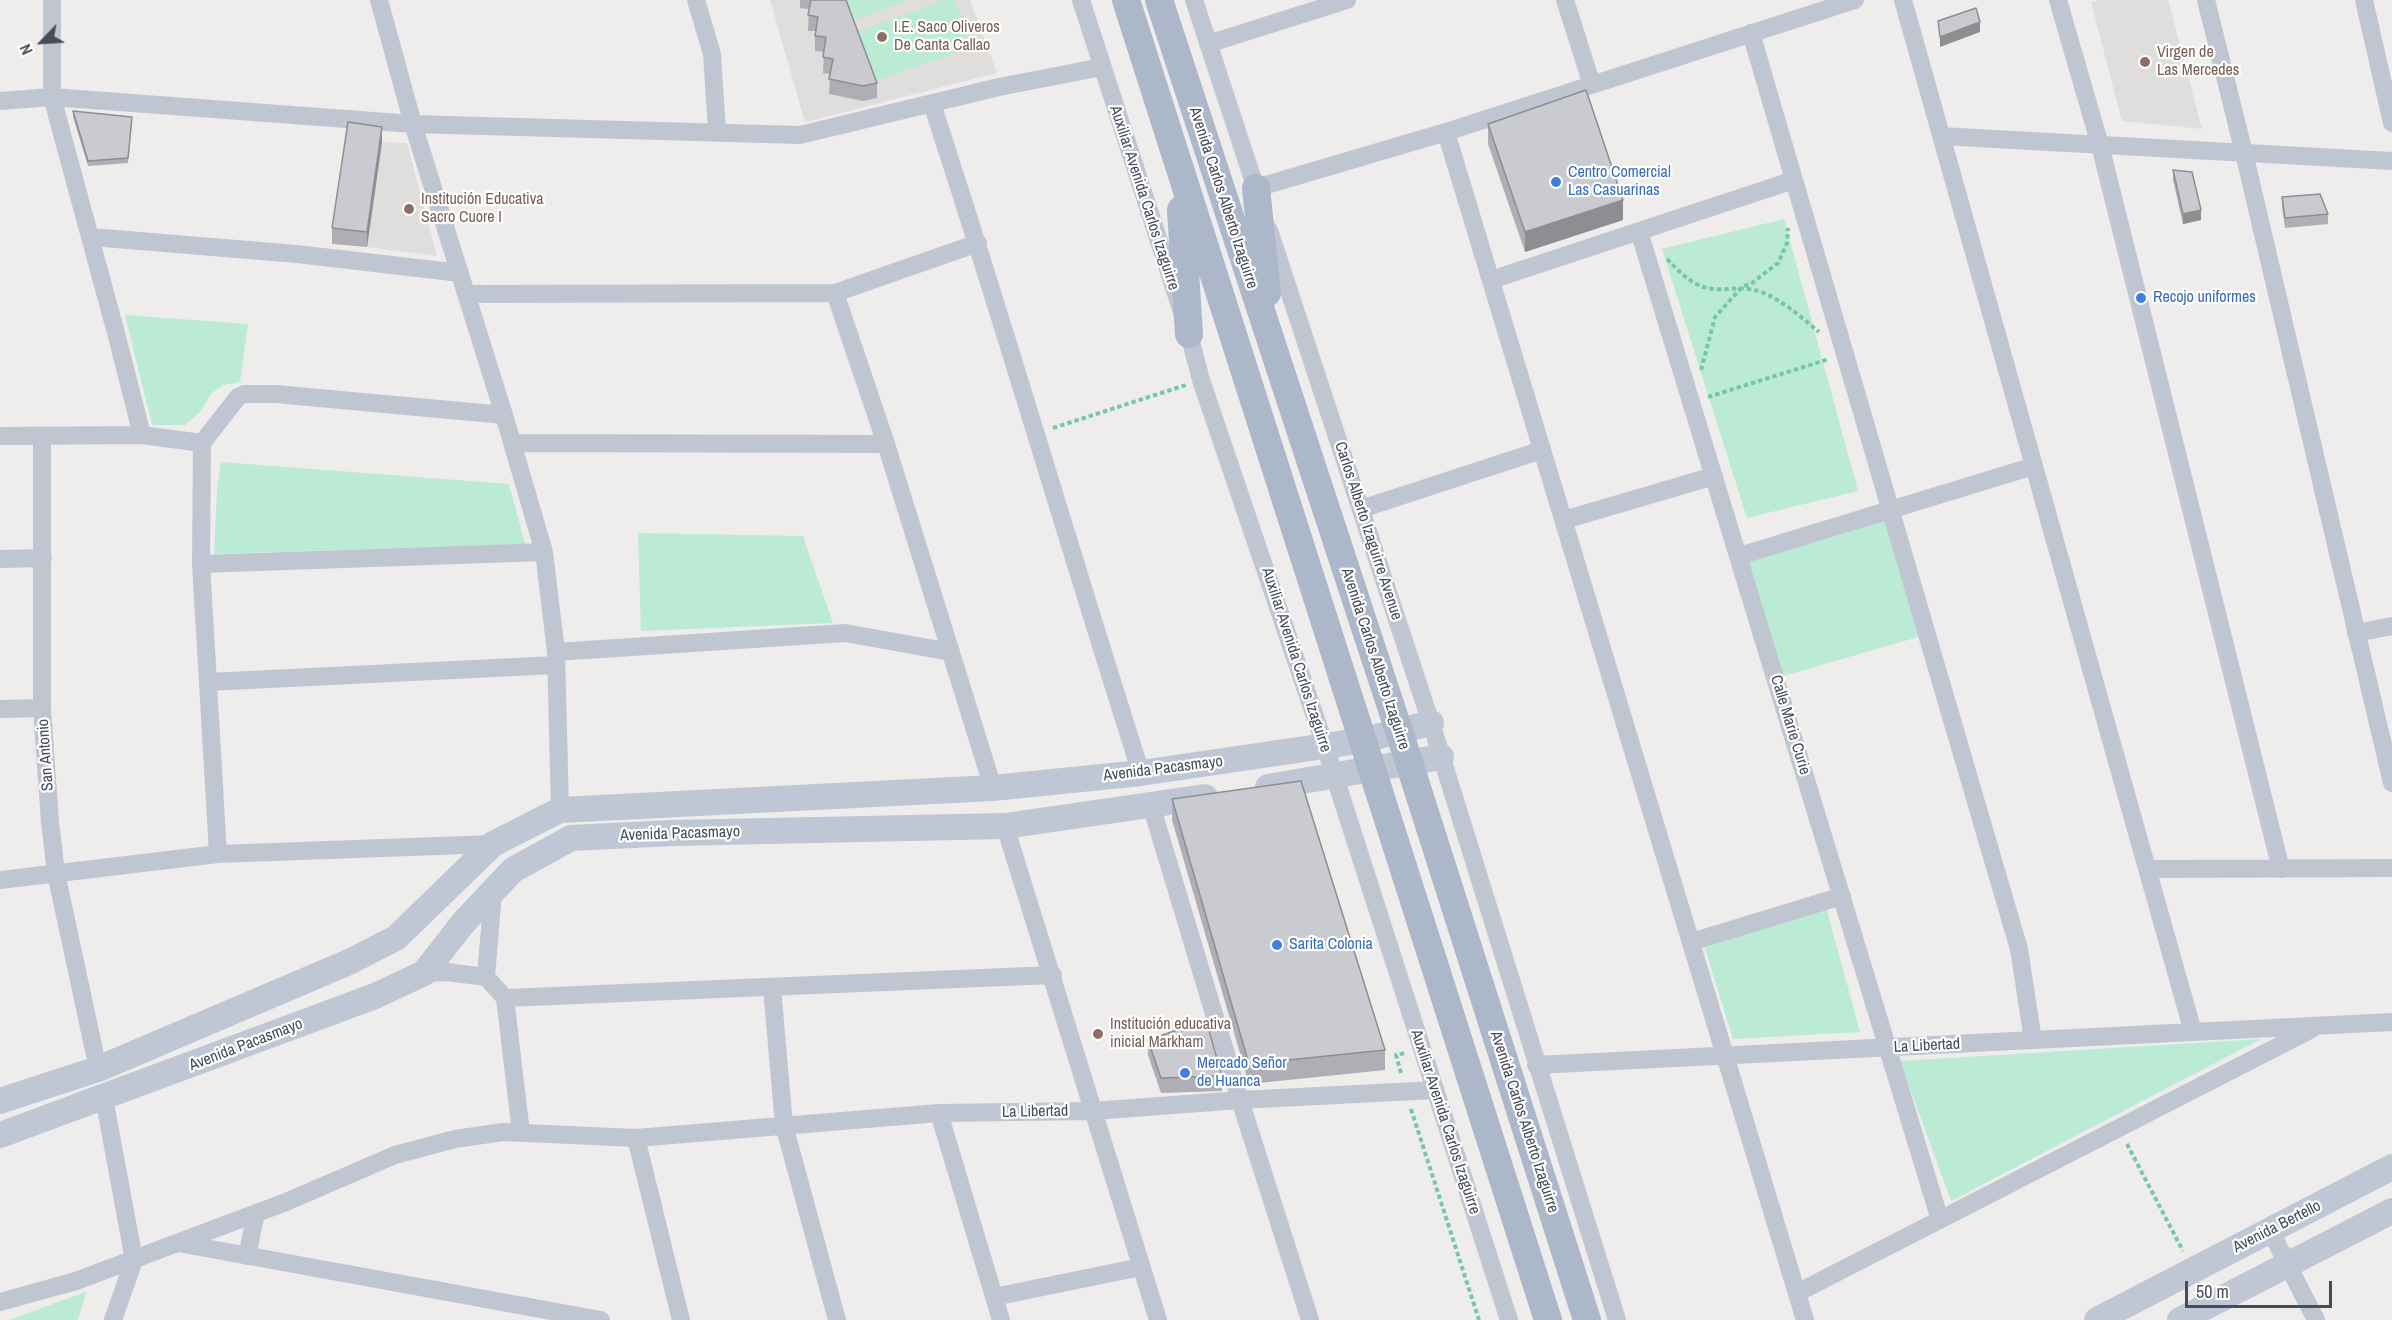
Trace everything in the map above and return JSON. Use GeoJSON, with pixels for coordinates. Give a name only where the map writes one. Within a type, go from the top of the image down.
{"type":"FeatureCollection","features":[{"type":"Feature","properties":{"kind":"main road","name":"Avenida Carlos Alberto Izaguirre"},"geometry":{"type":"LineString","coordinates":[[1126,0],[1548,1320]]}},
{"type":"Feature","properties":{"kind":"main road","name":"Avenida Carlos Alberto Izaguirre"},"geometry":{"type":"LineString","coordinates":[[1159,0],[1399,731],[1587,1314]]}},
{"type":"Feature","properties":{"kind":"main road"},"geometry":{"type":"LineString","coordinates":[[1179,169],[1189,334]]}},
{"type":"Feature","properties":{"kind":"main road"},"geometry":{"type":"LineString","coordinates":[[1256,188],[1274,352]]}},
{"type":"Feature","properties":{"kind":"main road","name":"Avenida Pacasmayo"},"geometry":{"type":"LineString","coordinates":[[0,1101],[98,1070],[349,962],[396,938],[493,844],[561,810],[993,788],[1141,773],[1325,746],[1364,740],[1431,723]]}},
{"type":"Feature","properties":{"kind":"main road","name":"Avenida Pacasmayo"},"geometry":{"type":"LineString","coordinates":[[0,1135],[375,996],[424,973],[464,922],[513,870],[571,838],[674,833],[1005,826],[1334,777],[1441,757]]}},
{"type":"Feature","properties":{"kind":"main road"},"geometry":{"type":"LineString","coordinates":[[672,805],[674,833]]}},
{"type":"Feature","properties":{"kind":"main road"},"geometry":{"type":"LineString","coordinates":[[231,1012],[244,1045]]}},
{"type":"Feature","properties":{"kind":"main road","name":"Avenida Bertello"},"geometry":{"type":"LineString","coordinates":[[2097,1320],[2392,1167]]}},
{"type":"Feature","properties":{"kind":"main road"},"geometry":{"type":"LineString","coordinates":[[2180,1320],[2392,1211]]}},
{"type":"Feature","properties":{"kind":"street"},"geometry":{"type":"LineString","coordinates":[[52,0],[52,97],[142,435]]}},
{"type":"Feature","properties":{"kind":"street"},"geometry":{"type":"LineString","coordinates":[[379,0],[414,124],[513,443],[544,552],[556,658],[561,810]]}},
{"type":"Feature","properties":{"kind":"street"},"geometry":{"type":"LineString","coordinates":[[696,0],[712,54],[717,131]]}},
{"type":"Feature","properties":{"kind":"street","name":"Auxiliar Avenida Carlos Izaguirre"},"geometry":{"type":"LineString","coordinates":[[1081,0],[1189,334],[1201,380],[1325,746],[1509,1320]]}},
{"type":"Feature","properties":{"kind":"street","name":"Carlos Alberto Izaguirre Avenue"},"geometry":{"type":"LineString","coordinates":[[1194,0],[1431,723],[1536,1065]]}},
{"type":"Feature","properties":{"kind":"street"},"geometry":{"type":"LineString","coordinates":[[1208,44],[1347,0]]}},
{"type":"Feature","properties":{"kind":"street"},"geometry":{"type":"LineString","coordinates":[[1565,0],[1592,85]]}},
{"type":"Feature","properties":{"kind":"street"},"geometry":{"type":"LineString","coordinates":[[1256,188],[1446,132],[1855,0]]}},
{"type":"Feature","properties":{"kind":"street"},"geometry":{"type":"LineString","coordinates":[[1903,0],[2193,1032]]}},
{"type":"Feature","properties":{"kind":"street"},"geometry":{"type":"LineString","coordinates":[[2058,0],[2100,145],[2281,869]]}},
{"type":"Feature","properties":{"kind":"street"},"geometry":{"type":"LineString","coordinates":[[2206,0],[2392,783]]}},
{"type":"Feature","properties":{"kind":"street"},"geometry":{"type":"LineString","coordinates":[[2364,0],[2392,123]]}},
{"type":"Feature","properties":{"kind":"street"},"geometry":{"type":"LineString","coordinates":[[1751,33],[2019,949],[2033,1040]]}},
{"type":"Feature","properties":{"kind":"street"},"geometry":{"type":"LineString","coordinates":[[0,101],[52,97],[414,124],[800,135],[999,87],[1102,68]]}},
{"type":"Feature","properties":{"kind":"street"},"geometry":{"type":"LineString","coordinates":[[932,104],[978,243],[1141,773]]}},
{"type":"Feature","properties":{"kind":"street"},"geometry":{"type":"LineString","coordinates":[[1446,132],[1805,1320]]}},
{"type":"Feature","properties":{"kind":"street"},"geometry":{"type":"LineString","coordinates":[[1941,136],[2392,161]]}},
{"type":"Feature","properties":{"kind":"street"},"geometry":{"type":"LineString","coordinates":[[1491,280],[1794,180]]}},
{"type":"Feature","properties":{"kind":"street","name":"Calle Marie Curie"},"geometry":{"type":"LineString","coordinates":[[1640,231],[1940,1220]]}},
{"type":"Feature","properties":{"kind":"street"},"geometry":{"type":"LineString","coordinates":[[91,237],[297,254],[460,273]]}},
{"type":"Feature","properties":{"kind":"street"},"geometry":{"type":"LineString","coordinates":[[466,294],[835,293],[978,243]]}},
{"type":"Feature","properties":{"kind":"street"},"geometry":{"type":"LineString","coordinates":[[835,293],[886,444],[993,788]]}},
{"type":"Feature","properties":{"kind":"street"},"geometry":{"type":"LineString","coordinates":[[218,854],[201,564],[202,443],[233,401],[244,394],[276,394],[504,415]]}},
{"type":"Feature","properties":{"kind":"street"},"geometry":{"type":"LineString","coordinates":[[0,435],[142,435],[202,443]]}},
{"type":"Feature","properties":{"kind":"street","name":"San Antonio"},"geometry":{"type":"LineString","coordinates":[[42,436],[42,708],[56,873],[98,1070]]}},
{"type":"Feature","properties":{"kind":"street"},"geometry":{"type":"LineString","coordinates":[[513,443],[886,444]]}},
{"type":"Feature","properties":{"kind":"street"},"geometry":{"type":"LineString","coordinates":[[1360,509],[1542,450]]}},
{"type":"Feature","properties":{"kind":"street"},"geometry":{"type":"LineString","coordinates":[[1739,556],[2034,466]]}},
{"type":"Feature","properties":{"kind":"street"},"geometry":{"type":"LineString","coordinates":[[1564,520],[1714,476]]}},
{"type":"Feature","properties":{"kind":"street"},"geometry":{"type":"LineString","coordinates":[[201,564],[544,552]]}},
{"type":"Feature","properties":{"kind":"street"},"geometry":{"type":"LineString","coordinates":[[0,559],[43,558]]}},
{"type":"Feature","properties":{"kind":"street"},"geometry":{"type":"LineString","coordinates":[[2356,633],[2392,626]]}},
{"type":"Feature","properties":{"kind":"street"},"geometry":{"type":"LineString","coordinates":[[208,682],[556,658],[845,633],[951,652]]}},
{"type":"Feature","properties":{"kind":"street"},"geometry":{"type":"LineString","coordinates":[[0,709],[42,708]]}},
{"type":"Feature","properties":{"kind":"street"},"geometry":{"type":"LineString","coordinates":[[1151,805],[1240,1100],[1310,1320]]}},
{"type":"Feature","properties":{"kind":"street"},"geometry":{"type":"LineString","coordinates":[[1005,826],[1158,1320]]}},
{"type":"Feature","properties":{"kind":"street"},"geometry":{"type":"LineString","coordinates":[[0,880],[218,854],[493,844]]}},
{"type":"Feature","properties":{"kind":"street"},"geometry":{"type":"LineString","coordinates":[[2147,869],[2392,868]]}},
{"type":"Feature","properties":{"kind":"street"},"geometry":{"type":"LineString","coordinates":[[486,977],[493,892]]}},
{"type":"Feature","properties":{"kind":"street"},"geometry":{"type":"LineString","coordinates":[[1691,942],[1842,897]]}},
{"type":"Feature","properties":{"kind":"street"},"geometry":{"type":"LineString","coordinates":[[424,973],[447,972],[486,977],[505,998],[521,1133]]}},
{"type":"Feature","properties":{"kind":"street"},"geometry":{"type":"LineString","coordinates":[[505,998],[1053,975]]}},
{"type":"Feature","properties":{"kind":"street"},"geometry":{"type":"LineString","coordinates":[[772,988],[784,1125],[837,1320]]}},
{"type":"Feature","properties":{"kind":"street","name":"La Libertad"},"geometry":{"type":"LineString","coordinates":[[1536,1065],[2392,1022]]}},
{"type":"Feature","properties":{"kind":"street"},"geometry":{"type":"LineString","coordinates":[[1797,1293],[2319,1026]]}},
{"type":"Feature","properties":{"kind":"street"},"geometry":{"type":"LineString","coordinates":[[1536,1065],[1617,1320]]}},
{"type":"Feature","properties":{"kind":"street","name":"La Libertad"},"geometry":{"type":"LineString","coordinates":[[0,1302],[76,1281],[256,1213],[395,1155],[455,1139],[503,1132],[636,1138],[939,1113],[1093,1111],[1240,1100],[1435,1090]]}},
{"type":"Feature","properties":{"kind":"street"},"geometry":{"type":"LineString","coordinates":[[104,1098],[134,1260],[113,1320]]}},
{"type":"Feature","properties":{"kind":"street"},"geometry":{"type":"LineString","coordinates":[[939,1113],[1001,1320]]}},
{"type":"Feature","properties":{"kind":"street"},"geometry":{"type":"LineString","coordinates":[[636,1138],[681,1320]]}},
{"type":"Feature","properties":{"kind":"street"},"geometry":{"type":"LineString","coordinates":[[247,1256],[256,1213]]}},
{"type":"Feature","properties":{"kind":"street"},"geometry":{"type":"LineString","coordinates":[[2270,1230],[2316,1320]]}},
{"type":"Feature","properties":{"kind":"street"},"geometry":{"type":"LineString","coordinates":[[176,1243],[601,1320]]}},
{"type":"Feature","properties":{"kind":"street"},"geometry":{"type":"LineString","coordinates":[[994,1297],[1141,1268]]}},
{"type":"Feature","properties":{"kind":"path"},"geometry":{"type":"LineString","coordinates":[[1692,402],[1715,317],[1742,287],[1752,283],[1778,263],[1787,243],[1789,222]]}},
{"type":"Feature","properties":{"kind":"path"},"geometry":{"type":"LineString","coordinates":[[1640,231],[1692,282],[1709,289],[1742,287],[1761,292],[1798,315],[1844,354]]}},
{"type":"Feature","properties":{"kind":"path"},"geometry":{"type":"LineString","coordinates":[[1692,402],[1844,354]]}},
{"type":"Feature","properties":{"kind":"path"},"geometry":{"type":"LineString","coordinates":[[1035,434],[1201,380]]}},
{"type":"Feature","properties":{"kind":"path"},"geometry":{"type":"LineString","coordinates":[[1422,1050],[1396,1055],[1405,1091],[1479,1320]]}},
{"type":"Feature","properties":{"kind":"path"},"geometry":{"type":"LineString","coordinates":[[2119,1128],[2193,1271]]}},
{"type":"Feature","properties":{"kind":"shaded area","name":"I.E. Saco Oliveros De Canta Callao"},"geometry":{"type":"Polygon","coordinates":[[[770,0],[970,0],[997,73],[805,122],[770,0]]]}},
{"type":"Feature","properties":{"kind":"shaded area","name":"Virgen de Las Mercedes"},"geometry":{"type":"Polygon","coordinates":[[[2168,0],[2202,129],[2122,121],[2091,2],[2168,0]]]}},
{"type":"Feature","properties":{"kind":"shaded area"},"geometry":{"type":"Polygon","coordinates":[[[382,142],[407,143],[437,256],[367,247],[382,142]]]}},
{"type":"Feature","properties":{"kind":"green space"},"geometry":{"type":"Polygon","coordinates":[[[843,0],[908,0],[851,21],[843,0]]]}},
{"type":"Feature","properties":{"kind":"green space"},"geometry":{"type":"Polygon","coordinates":[[[944,0],[955,0],[972,46],[874,82],[855,33],[944,0]]]}},
{"type":"Feature","properties":{"kind":"green space"},"geometry":{"type":"Polygon","coordinates":[[[1784,219],[1858,491],[1747,518],[1662,249],[1784,219]]]}},
{"type":"Feature","properties":{"kind":"green space"},"geometry":{"type":"Polygon","coordinates":[[[125,315],[248,324],[240,382],[223,385],[212,393],[199,413],[185,425],[152,425],[125,315]]]}},
{"type":"Feature","properties":{"kind":"green space"},"geometry":{"type":"Polygon","coordinates":[[[221,462],[509,484],[525,544],[214,554],[221,462]]]}},
{"type":"Feature","properties":{"kind":"green space"},"geometry":{"type":"Polygon","coordinates":[[[1885,519],[1918,637],[1780,677],[1745,563],[1885,519]]]}},
{"type":"Feature","properties":{"kind":"green space"},"geometry":{"type":"Polygon","coordinates":[[[638,533],[803,536],[833,623],[641,631],[638,533]]]}},
{"type":"Feature","properties":{"kind":"green space"},"geometry":{"type":"Polygon","coordinates":[[[1826,907],[1860,1032],[1733,1039],[1703,942],[1826,907]]]}},
{"type":"Feature","properties":{"kind":"green space"},"geometry":{"type":"Polygon","coordinates":[[[2261,1039],[1951,1201],[1900,1061],[2261,1039]]]}},
{"type":"Feature","properties":{"kind":"green space"},"geometry":{"type":"Polygon","coordinates":[[[86,1292],[78,1320],[9,1320],[86,1292]]]}},
{"type":"Feature","properties":{"kind":"building"},"geometry":{"type":"Polygon","coordinates":[[[811,0],[846,0],[877,83],[863,86],[829,79],[833,59],[823,57],[826,37],[815,36],[818,17],[808,15],[811,0]]]}},
{"type":"Feature","properties":{"kind":"building"},"geometry":{"type":"Polygon","coordinates":[[[1976,8],[1980,22],[1940,37],[1938,21],[1976,8]]]}},
{"type":"Feature","properties":{"kind":"building","name":"Centro Comercial Las Casuarinas"},"geometry":{"type":"Polygon","coordinates":[[[1586,90],[1623,200],[1525,232],[1488,124],[1586,90]]]}},
{"type":"Feature","properties":{"kind":"building"},"geometry":{"type":"Polygon","coordinates":[[[73,111],[132,117],[128,158],[88,161],[73,111]]]}},
{"type":"Feature","properties":{"kind":"building"},"geometry":{"type":"Polygon","coordinates":[[[348,122],[382,127],[367,232],[332,228],[348,122]]]}},
{"type":"Feature","properties":{"kind":"building"},"geometry":{"type":"Polygon","coordinates":[[[2173,170],[2192,172],[2201,210],[2183,214],[2173,170]]]}},
{"type":"Feature","properties":{"kind":"building"},"geometry":{"type":"Polygon","coordinates":[[[2320,194],[2328,214],[2285,218],[2282,197],[2320,194]]]}},
{"type":"Feature","properties":{"kind":"building","name":"Sarita Colonia"},"geometry":{"type":"Polygon","coordinates":[[[1301,781],[1385,1050],[1249,1064],[1172,799],[1301,781]]]}},
{"type":"Feature","properties":{"kind":"building","name":"Mercado Señor de Huanca"},"geometry":{"type":"Polygon","coordinates":[[[1206,1020],[1222,1076],[1161,1078],[1148,1040],[1206,1020]]]}},
{"type":"Feature","properties":{"kind":"place","name":"I.E. Saco Oliveros De Canta Callao"},"geometry":{"type":"Point","coordinates":[882,37]}},
{"type":"Feature","properties":{"kind":"place","name":"Virgen de Las Mercedes"},"geometry":{"type":"Point","coordinates":[2145,62]}},
{"type":"Feature","properties":{"kind":"place","name":"Centro Comercial Las Casuarinas"},"geometry":{"type":"Point","coordinates":[1556,182]}},
{"type":"Feature","properties":{"kind":"place","name":"Institución Educativa Sacro Cuore I"},"geometry":{"type":"Point","coordinates":[409,209]}},
{"type":"Feature","properties":{"kind":"place","name":"Recojo uniformes"},"geometry":{"type":"Point","coordinates":[2141,298]}},
{"type":"Feature","properties":{"kind":"place","name":"Sarita Colonia"},"geometry":{"type":"Point","coordinates":[1277,945]}},
{"type":"Feature","properties":{"kind":"place","name":"Institución educativa inicial Markham"},"geometry":{"type":"Point","coordinates":[1098,1034]}},
{"type":"Feature","properties":{"kind":"place","name":"Mercado Señor de Huanca"},"geometry":{"type":"Point","coordinates":[1185,1073]}}]}
